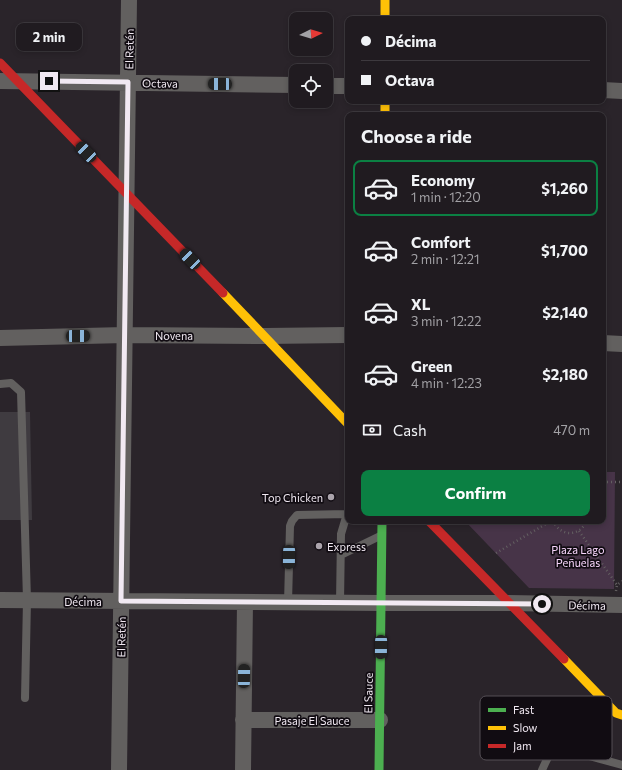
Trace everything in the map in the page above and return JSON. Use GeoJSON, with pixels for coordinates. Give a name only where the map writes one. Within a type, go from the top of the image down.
{"type":"FeatureCollection","features":[{"type":"Feature","properties":{"kind":"street","name":"El Retén"},"geometry":{"type":"LineString","coordinates":[[119,770],[129,0]]}},
{"type":"Feature","properties":{"kind":"street"},"geometry":{"type":"LineString","coordinates":[[385,0],[385,16]]}},
{"type":"Feature","properties":{"kind":"street"},"geometry":{"type":"LineString","coordinates":[[0,63],[265,336],[345,421]]}},
{"type":"Feature","properties":{"kind":"street","name":"Octava"},"geometry":{"type":"LineString","coordinates":[[0,81],[17,80],[289,85]]}},
{"type":"Feature","properties":{"kind":"street"},"geometry":{"type":"LineString","coordinates":[[333,86],[345,86]]}},
{"type":"Feature","properties":{"kind":"street"},"geometry":{"type":"LineString","coordinates":[[606,90],[622,91]]}},
{"type":"Feature","properties":{"kind":"street","name":"Novena"},"geometry":{"type":"LineString","coordinates":[[0,338],[125,335],[345,335]]}},
{"type":"Feature","properties":{"kind":"street"},"geometry":{"type":"LineString","coordinates":[[606,344],[622,344]]}},
{"type":"Feature","properties":{"kind":"street","name":"El Sauce"},"geometry":{"type":"LineString","coordinates":[[379,770],[382,524]]}},
{"type":"Feature","properties":{"kind":"street"},"geometry":{"type":"LineString","coordinates":[[432,524],[523,604],[601,696]]}},
{"type":"Feature","properties":{"kind":"street","name":"Décima"},"geometry":{"type":"LineString","coordinates":[[0,600],[622,605]]}},
{"type":"Feature","properties":{"kind":"street"},"geometry":{"type":"LineString","coordinates":[[243,770],[245,602]]}},
{"type":"Feature","properties":{"kind":"street"},"geometry":{"type":"LineString","coordinates":[[612,708],[616,713],[622,715]]}},
{"type":"Feature","properties":{"kind":"street","name":"Pasaje El Sauce"},"geometry":{"type":"LineString","coordinates":[[243,720],[380,720]]}},
{"type":"Feature","properties":{"kind":"lane"},"geometry":{"type":"LineString","coordinates":[[0,384],[11,383],[21,392],[27,600],[25,698]]}},
{"type":"Feature","properties":{"kind":"lane"},"geometry":{"type":"LineString","coordinates":[[288,603],[290,526],[292,521],[297,515],[345,514]]}},
{"type":"Feature","properties":{"kind":"lane"},"geometry":{"type":"LineString","coordinates":[[340,603],[341,534],[345,521]]}},
{"type":"Feature","properties":{"kind":"lane"},"geometry":{"type":"LineString","coordinates":[[341,555],[382,535]]}},
{"type":"Feature","properties":{"kind":"lane"},"geometry":{"type":"LineString","coordinates":[[542,770],[547,760]]}},
{"type":"Feature","properties":{"kind":"lane"},"geometry":{"type":"LineString","coordinates":[[603,760],[622,765]]}},
{"type":"Feature","properties":{"kind":"path"},"geometry":{"type":"LineString","coordinates":[[606,482],[622,482]]}},
{"type":"Feature","properties":{"kind":"path"},"geometry":{"type":"LineString","coordinates":[[496,553],[547,524]]}},
{"type":"Feature","properties":{"kind":"path"},"geometry":{"type":"LineString","coordinates":[[554,524],[559,530],[570,533],[579,531],[586,524]]}},
{"type":"Feature","properties":{"kind":"path"},"geometry":{"type":"LineString","coordinates":[[579,531],[617,585]]}},
{"type":"Feature","properties":{"kind":"green space","name":"Plaza Lago Peñuelas"},"geometry":{"type":"Polygon","coordinates":[[[606,472],[615,472],[614,589],[529,588],[468,524],[606,524],[606,472]]]}},
{"type":"Feature","properties":{"kind":"building"},"geometry":{"type":"Polygon","coordinates":[[[0,412],[30,412],[32,520],[0,520],[0,412]]]}},
{"type":"Feature","properties":{"kind":"traffic: fast"},"geometry":{"type":"LineString","coordinates":[[379,770],[382,524]]}},
{"type":"Feature","properties":{"kind":"traffic: slow"},"geometry":{"type":"LineString","coordinates":[[385,0],[385,16]]}},
{"type":"Feature","properties":{"kind":"traffic: slow"},"geometry":{"type":"LineString","coordinates":[[385,104],[385,112]]}},
{"type":"Feature","properties":{"kind":"traffic: slow"},"geometry":{"type":"LineString","coordinates":[[223,293],[345,421]]}},
{"type":"Feature","properties":{"kind":"traffic: slow"},"geometry":{"type":"LineString","coordinates":[[564,659],[600,696]]}},
{"type":"Feature","properties":{"kind":"traffic: slow"},"geometry":{"type":"LineString","coordinates":[[612,709],[616,713],[622,715]]}},
{"type":"Feature","properties":{"kind":"traffic: jam"},"geometry":{"type":"LineString","coordinates":[[0,63],[223,293]]}},
{"type":"Feature","properties":{"kind":"traffic: jam"},"geometry":{"type":"LineString","coordinates":[[432,524],[564,659]]}},
{"type":"Feature","properties":{"kind":"place","name":"Top Chicken"},"geometry":{"type":"Point","coordinates":[331,497]}},
{"type":"Feature","properties":{"kind":"place","name":"Express"},"geometry":{"type":"Point","coordinates":[319,546]}},
{"type":"Feature","properties":{"kind":"route"},"geometry":{"type":"LineString","coordinates":[[49,81],[128,82],[121,601],[542,604]]}}]}
